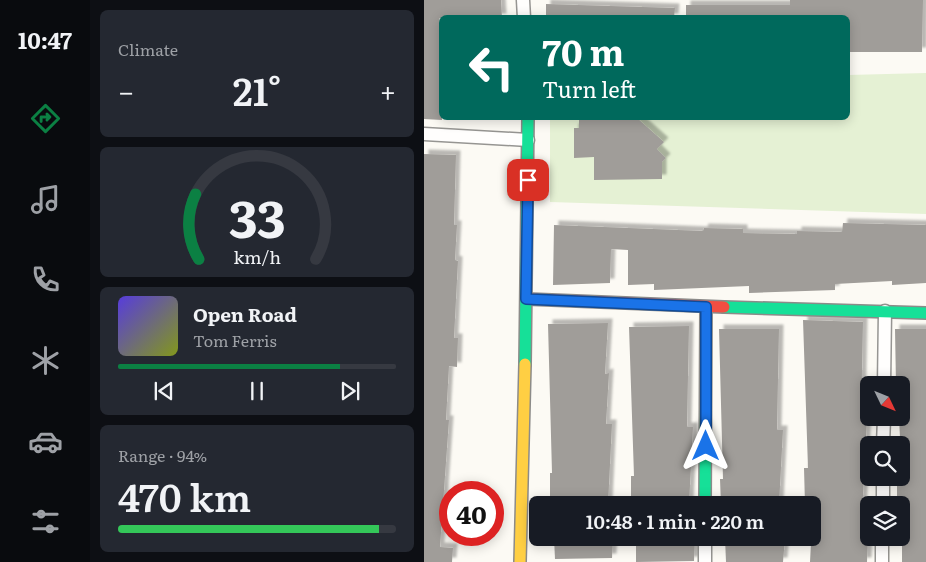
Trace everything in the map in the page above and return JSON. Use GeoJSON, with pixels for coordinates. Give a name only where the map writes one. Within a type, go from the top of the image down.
{"type":"FeatureCollection","features":[{"type":"Feature","properties":{"kind":"street"},"geometry":{"type":"LineString","coordinates":[[523,0],[524,15]]}},
{"type":"Feature","properties":{"kind":"street"},"geometry":{"type":"LineString","coordinates":[[520,562],[528,120]]}},
{"type":"Feature","properties":{"kind":"street"},"geometry":{"type":"LineString","coordinates":[[424,134],[528,140]]}},
{"type":"Feature","properties":{"kind":"street"},"geometry":{"type":"LineString","coordinates":[[526,299],[706,307],[926,313]]}},
{"type":"Feature","properties":{"kind":"street"},"geometry":{"type":"LineString","coordinates":[[705,496],[706,307]]}},
{"type":"Feature","properties":{"kind":"street"},"geometry":{"type":"LineString","coordinates":[[884,376],[885,311]]}},
{"type":"Feature","properties":{"kind":"street"},"geometry":{"type":"LineString","coordinates":[[705,546],[705,562]]}},
{"type":"Feature","properties":{"kind":"street"},"geometry":{"type":"LineString","coordinates":[[882,546],[882,562]]}},
{"type":"Feature","properties":{"kind":"green space"},"geometry":{"type":"Polygon","coordinates":[[[926,73],[926,214],[550,202],[550,120],[850,120],[850,75],[926,73]]]}},
{"type":"Feature","properties":{"kind":"building"},"geometry":{"type":"Polygon","coordinates":[[[424,0],[501,0],[502,15],[439,15],[439,120],[424,119],[424,0]]]}},
{"type":"Feature","properties":{"kind":"building"},"geometry":{"type":"Polygon","coordinates":[[[790,0],[923,0],[922,52],[850,52],[850,15],[686,15],[686,5],[790,5],[790,0]]]}},
{"type":"Feature","properties":{"kind":"building"},"geometry":{"type":"Polygon","coordinates":[[[546,4],[675,8],[674,15],[546,15],[546,4]]]}},
{"type":"Feature","properties":{"kind":"building"},"geometry":{"type":"Polygon","coordinates":[[[579,120],[639,120],[664,142],[657,149],[666,158],[662,162],[662,179],[594,180],[594,157],[574,158],[574,128],[579,128],[579,120]]]}},
{"type":"Feature","properties":{"kind":"building"},"geometry":{"type":"Polygon","coordinates":[[[424,154],[456,155],[454,225],[457,225],[455,260],[458,261],[454,338],[458,338],[457,367],[449,366],[446,420],[449,420],[445,481],[439,481],[439,546],[453,548],[452,562],[424,562],[424,154]]]}},
{"type":"Feature","properties":{"kind":"building"},"geometry":{"type":"Polygon","coordinates":[[[843,223],[927,225],[927,283],[892,285],[892,281],[835,284],[835,290],[749,293],[749,286],[654,290],[654,284],[628,285],[628,250],[611,249],[610,283],[553,285],[554,225],[703,231],[704,228],[743,229],[743,233],[797,234],[797,231],[842,232],[843,223]]]}},
{"type":"Feature","properties":{"kind":"building"},"geometry":{"type":"Polygon","coordinates":[[[803,320],[863,322],[860,426],[867,426],[866,436],[860,436],[860,486],[863,486],[863,496],[860,496],[860,546],[868,546],[867,562],[810,562],[811,546],[821,546],[821,496],[805,496],[804,468],[808,468],[803,320]]]}},
{"type":"Feature","properties":{"kind":"building"},"geometry":{"type":"Polygon","coordinates":[[[608,323],[605,374],[609,373],[606,424],[612,424],[608,496],[550,496],[550,473],[552,473],[548,324],[608,323]]]}},
{"type":"Feature","properties":{"kind":"building"},"geometry":{"type":"Polygon","coordinates":[[[689,326],[687,427],[693,427],[689,496],[631,496],[631,476],[634,476],[629,327],[689,326]]]}},
{"type":"Feature","properties":{"kind":"building"},"geometry":{"type":"Polygon","coordinates":[[[719,329],[779,329],[777,430],[783,430],[779,496],[721,496],[720,479],[723,479],[719,329]]]}},
{"type":"Feature","properties":{"kind":"building"},"geometry":{"type":"Polygon","coordinates":[[[895,329],[927,329],[927,562],[902,562],[902,546],[910,546],[910,496],[897,496],[897,486],[910,486],[910,436],[900,436],[899,426],[910,426],[910,376],[896,376],[895,329]]]}},
{"type":"Feature","properties":{"kind":"building"},"geometry":{"type":"Polygon","coordinates":[[[554,546],[613,546],[612,558],[555,559],[554,546]]]}},
{"type":"Feature","properties":{"kind":"building"},"geometry":{"type":"Polygon","coordinates":[[[636,546],[695,546],[694,561],[636,562],[636,546]]]}},
{"type":"Feature","properties":{"kind":"building"},"geometry":{"type":"Polygon","coordinates":[[[725,546],[784,546],[783,562],[726,562],[725,546]]]}},
{"type":"Feature","properties":{"kind":"traffic: fast"},"geometry":{"type":"LineString","coordinates":[[525,364],[528,120]]}},
{"type":"Feature","properties":{"kind":"traffic: fast"},"geometry":{"type":"LineString","coordinates":[[705,496],[706,307]]}},
{"type":"Feature","properties":{"kind":"traffic: fast"},"geometry":{"type":"LineString","coordinates":[[724,307],[927,313]]}},
{"type":"Feature","properties":{"kind":"traffic: slow"},"geometry":{"type":"LineString","coordinates":[[520,562],[525,364]]}},
{"type":"Feature","properties":{"kind":"traffic: jam"},"geometry":{"type":"LineString","coordinates":[[527,299],[724,307]]}},
{"type":"Feature","properties":{"kind":"route"},"geometry":{"type":"LineString","coordinates":[[528,180],[526,299],[706,307],[706,446]]}}]}
